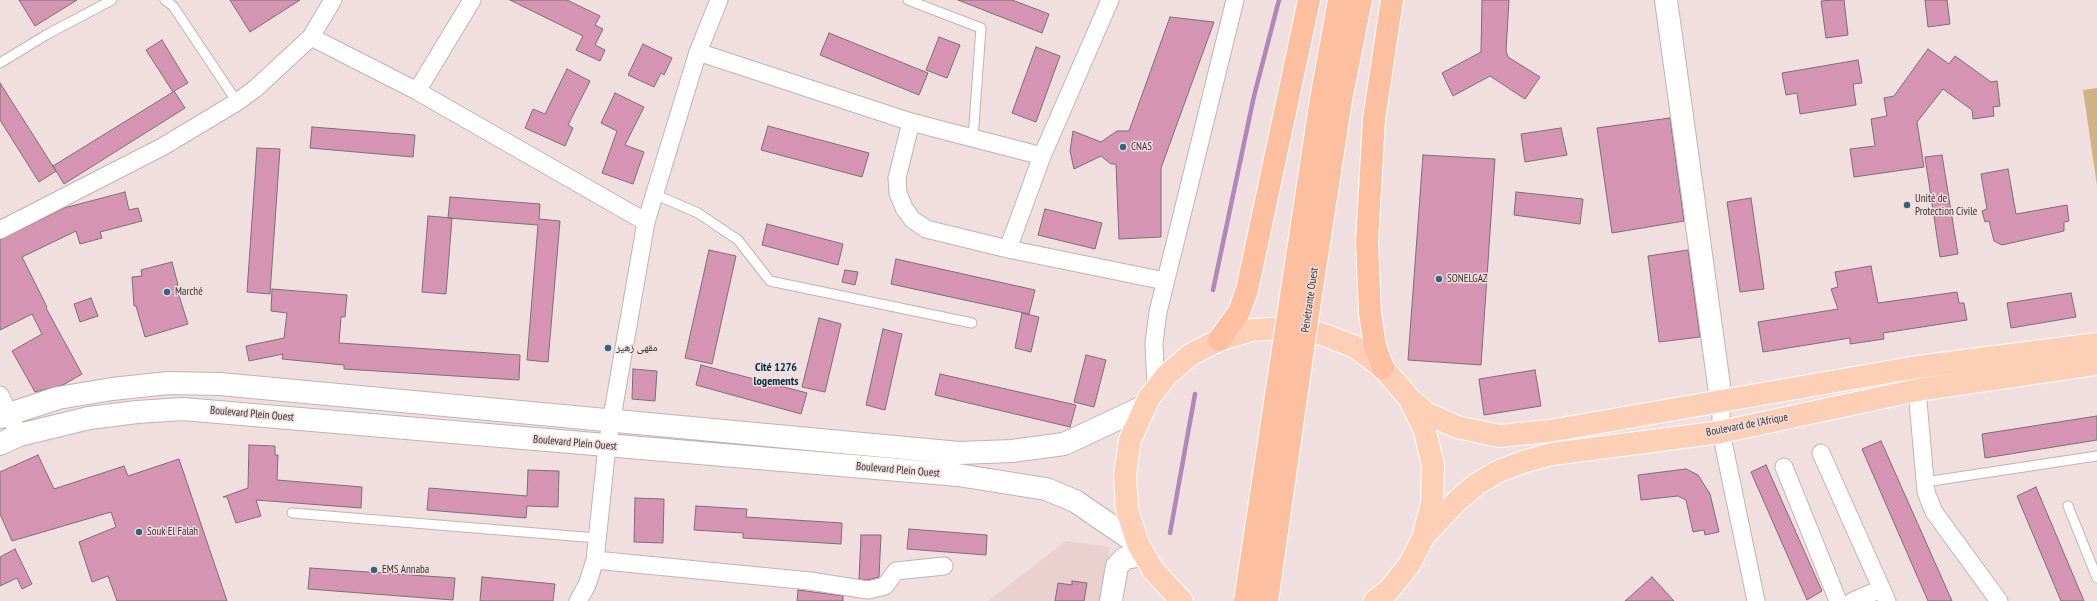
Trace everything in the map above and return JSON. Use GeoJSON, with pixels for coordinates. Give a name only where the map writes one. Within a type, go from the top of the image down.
{"type":"FeatureCollection","features":[{"type":"Feature","properties":{"kind":"highway"},"geometry":{"type":"LineString","coordinates":[[1219,340],[1239,312],[1247,290],[1309,0]]}},
{"type":"Feature","properties":{"kind":"highway","name":"Pénétrante Ouest"},"geometry":{"type":"LineString","coordinates":[[1267,601],[1321,99],[1339,0]]}},
{"type":"Feature","properties":{"kind":"highway","name":"Pénétrante Ouest"},"geometry":{"type":"LineString","coordinates":[[1245,601],[1299,308],[1361,0]]}},
{"type":"Feature","properties":{"kind":"highway"},"geometry":{"type":"LineString","coordinates":[[1383,368],[1376,346],[1370,313],[1367,242],[1374,119],[1392,0]]}},
{"type":"Feature","properties":{"kind":"main road"},"geometry":{"type":"LineString","coordinates":[[1666,0],[1721,400]]}},
{"type":"Feature","properties":{"kind":"main road"},"geometry":{"type":"LineString","coordinates":[[1172,599],[1164,584],[1141,550],[1127,510],[1125,475],[1130,440],[1143,408],[1156,389],[1178,365],[1204,347],[1219,340],[1252,330],[1288,328],[1308,331],[1322,334],[1355,347],[1383,368],[1409,398],[1426,413],[1457,427],[1500,436],[1549,431],[1917,367],[2097,344]]}},
{"type":"Feature","properties":{"kind":"main road","name":"Boulevard de l'Afrique"},"geometry":{"type":"LineString","coordinates":[[1423,538],[1458,500],[1477,484],[1500,471],[1519,463],[1552,454],[1721,432],[1917,390],[2097,364]]}},
{"type":"Feature","properties":{"kind":"main road","name":"Boulevard Plein Ouest"},"geometry":{"type":"LineString","coordinates":[[3,408],[112,389],[168,383],[213,384],[959,452],[981,452],[1012,451],[1064,444],[1143,408]]}},
{"type":"Feature","properties":{"kind":"main road"},"geometry":{"type":"LineString","coordinates":[[1375,601],[1389,590],[1409,565],[1423,538],[1432,502],[1433,466],[1425,431],[1409,398]]}},
{"type":"Feature","properties":{"kind":"main road","name":"Boulevard Plein Ouest"},"geometry":{"type":"LineString","coordinates":[[10,439],[88,418],[137,412],[183,409],[958,475],[1046,489],[1075,501],[1141,550]]}},
{"type":"Feature","properties":{"kind":"main road"},"geometry":{"type":"LineString","coordinates":[[1111,601],[1117,566],[1125,558],[1141,550]]}},
{"type":"Feature","properties":{"kind":"street"},"geometry":{"type":"LineString","coordinates":[[0,230],[162,147],[237,102],[256,88],[311,37],[333,0]]}},
{"type":"Feature","properties":{"kind":"street"},"geometry":{"type":"LineString","coordinates":[[417,91],[472,0]]}},
{"type":"Feature","properties":{"kind":"street"},"geometry":{"type":"LineString","coordinates":[[581,600],[595,560],[607,446],[646,222],[698,52],[719,0]]}},
{"type":"Feature","properties":{"kind":"street"},"geometry":{"type":"LineString","coordinates":[[1008,249],[1042,156],[1110,0]]}},
{"type":"Feature","properties":{"kind":"street"},"geometry":{"type":"LineString","coordinates":[[1156,389],[1154,343],[1165,281],[1235,0]]}},
{"type":"Feature","properties":{"kind":"street"},"geometry":{"type":"LineString","coordinates":[[311,37],[417,91],[646,222]]}},
{"type":"Feature","properties":{"kind":"street"},"geometry":{"type":"LineString","coordinates":[[698,52],[911,122],[1042,156]]}},
{"type":"Feature","properties":{"kind":"street"},"geometry":{"type":"LineString","coordinates":[[911,122],[897,178],[898,193],[904,208],[912,219],[926,229],[1008,249],[1165,281]]}},
{"type":"Feature","properties":{"kind":"street"},"geometry":{"type":"LineString","coordinates":[[1917,367],[1917,390],[1926,492],[1934,512],[1999,601]]}},
{"type":"Feature","properties":{"kind":"street"},"geometry":{"type":"LineString","coordinates":[[1721,400],[1721,432],[1756,601]]}},
{"type":"Feature","properties":{"kind":"street"},"geometry":{"type":"LineString","coordinates":[[3,408],[10,439]]}},
{"type":"Feature","properties":{"kind":"street"},"geometry":{"type":"LineString","coordinates":[[1821,453],[1884,595],[1853,601]]}},
{"type":"Feature","properties":{"kind":"street"},"geometry":{"type":"LineString","coordinates":[[1784,467],[1838,601]]}},
{"type":"Feature","properties":{"kind":"street"},"geometry":{"type":"LineString","coordinates":[[595,560],[810,581],[868,590],[886,586],[896,571],[944,566]]}},
{"type":"Feature","properties":{"kind":"lane"},"geometry":{"type":"LineString","coordinates":[[0,63],[46,35],[112,0]]}},
{"type":"Feature","properties":{"kind":"lane"},"geometry":{"type":"LineString","coordinates":[[165,0],[173,6],[237,102]]}},
{"type":"Feature","properties":{"kind":"lane"},"geometry":{"type":"LineString","coordinates":[[908,0],[981,28],[973,138]]}},
{"type":"Feature","properties":{"kind":"lane"},"geometry":{"type":"LineString","coordinates":[[654,194],[698,213],[738,240],[770,281],[972,323]]}},
{"type":"Feature","properties":{"kind":"lane"},"geometry":{"type":"LineString","coordinates":[[1925,482],[2097,456]]}},
{"type":"Feature","properties":{"kind":"lane"},"geometry":{"type":"LineString","coordinates":[[2068,506],[2097,578]]}},
{"type":"Feature","properties":{"kind":"lane"},"geometry":{"type":"LineString","coordinates":[[292,513],[597,538]]}},
{"type":"Feature","properties":{"kind":"shaded area"},"geometry":{"type":"Polygon","coordinates":[[[2097,88],[2097,186],[2083,90],[2097,88]]]}},
{"type":"Feature","properties":{"kind":"shaded area"},"geometry":{"type":"Polygon","coordinates":[[[1066,541],[1110,547],[1102,601],[988,601],[1066,541]]]}},
{"type":"Feature","properties":{"kind":"building"},"geometry":{"type":"Polygon","coordinates":[[[19,0],[77,0],[35,26],[19,0]]]}},
{"type":"Feature","properties":{"kind":"building"},"geometry":{"type":"Polygon","coordinates":[[[230,0],[300,0],[250,32],[230,0]]]}},
{"type":"Feature","properties":{"kind":"building"},"geometry":{"type":"Polygon","coordinates":[[[510,0],[567,0],[600,16],[595,25],[603,29],[595,45],[605,50],[600,61],[576,50],[583,36],[510,0]]]}},
{"type":"Feature","properties":{"kind":"building"},"geometry":{"type":"Polygon","coordinates":[[[958,0],[1012,0],[1049,14],[1042,33],[958,0]]]}},
{"type":"Feature","properties":{"kind":"building"},"geometry":{"type":"Polygon","coordinates":[[[1482,0],[1509,0],[1506,51],[1508,57],[1540,77],[1525,99],[1490,76],[1453,96],[1442,73],[1481,52],[1482,0]]]}},
{"type":"Feature","properties":{"kind":"building"},"geometry":{"type":"Polygon","coordinates":[[[1844,0],[1848,35],[1826,38],[1821,1],[1844,0]]]}},
{"type":"Feature","properties":{"kind":"building"},"geometry":{"type":"Polygon","coordinates":[[[1925,0],[1947,0],[1950,24],[1928,27],[1925,0]]]}},
{"type":"Feature","properties":{"kind":"building"},"geometry":{"type":"Polygon","coordinates":[[[1170,17],[1214,22],[1161,168],[1161,237],[1119,239],[1116,164],[1111,164],[1101,156],[1074,169],[1070,151],[1073,131],[1101,142],[1117,131],[1129,131],[1170,17]]]}},
{"type":"Feature","properties":{"kind":"building"},"geometry":{"type":"Polygon","coordinates":[[[829,33],[928,73],[919,95],[820,55],[829,33]]]}},
{"type":"Feature","properties":{"kind":"building"},"geometry":{"type":"Polygon","coordinates":[[[939,37],[960,45],[947,78],[926,70],[939,37]]]}},
{"type":"Feature","properties":{"kind":"building"},"geometry":{"type":"Polygon","coordinates":[[[162,40],[188,83],[174,91],[185,108],[64,184],[53,166],[173,92],[146,50],[162,40]]]}},
{"type":"Feature","properties":{"kind":"building"},"geometry":{"type":"Polygon","coordinates":[[[643,44],[672,58],[664,75],[661,73],[654,87],[628,75],[643,44]]]}},
{"type":"Feature","properties":{"kind":"building"},"geometry":{"type":"Polygon","coordinates":[[[1036,47],[1060,56],[1036,122],[1012,113],[1036,47]]]}},
{"type":"Feature","properties":{"kind":"building"},"geometry":{"type":"Polygon","coordinates":[[[1928,49],[1949,64],[1955,56],[1991,82],[1997,81],[2000,106],[1993,107],[1994,116],[1973,119],[1972,110],[1943,89],[1917,122],[1924,167],[1854,177],[1850,149],[1875,146],[1871,119],[1887,116],[1884,98],[1894,96],[1928,49]]]}},
{"type":"Feature","properties":{"kind":"building"},"geometry":{"type":"Polygon","coordinates":[[[1858,60],[1862,83],[1853,84],[1856,105],[1800,114],[1797,93],[1786,95],[1782,73],[1858,60]]]}},
{"type":"Feature","properties":{"kind":"building"},"geometry":{"type":"Polygon","coordinates":[[[567,69],[590,81],[568,125],[573,128],[565,146],[525,128],[533,109],[545,114],[567,69]]]}},
{"type":"Feature","properties":{"kind":"building"},"geometry":{"type":"Polygon","coordinates":[[[0,83],[56,171],[39,182],[0,120],[0,83]]]}},
{"type":"Feature","properties":{"kind":"building"},"geometry":{"type":"Polygon","coordinates":[[[615,93],[644,107],[625,145],[644,152],[633,184],[602,173],[617,131],[601,123],[615,93]]]}},
{"type":"Feature","properties":{"kind":"building"},"geometry":{"type":"Polygon","coordinates":[[[1670,118],[1684,221],[1612,233],[1597,128],[1670,118]]]}},
{"type":"Feature","properties":{"kind":"building"},"geometry":{"type":"Polygon","coordinates":[[[768,126],[869,153],[862,177],[761,150],[768,126]]]}},
{"type":"Feature","properties":{"kind":"building"},"geometry":{"type":"Polygon","coordinates":[[[312,127],[415,135],[413,157],[310,148],[312,127]]]}},
{"type":"Feature","properties":{"kind":"building"},"geometry":{"type":"Polygon","coordinates":[[[1561,128],[1567,155],[1525,162],[1521,134],[1561,128]]]}},
{"type":"Feature","properties":{"kind":"building"},"geometry":{"type":"Polygon","coordinates":[[[257,148],[280,149],[270,294],[247,292],[257,148]]]}},
{"type":"Feature","properties":{"kind":"building"},"geometry":{"type":"Polygon","coordinates":[[[1423,155],[1495,159],[1481,365],[1408,360],[1423,155]]]}},
{"type":"Feature","properties":{"kind":"building"},"geometry":{"type":"Polygon","coordinates":[[[1942,155],[1958,254],[1940,257],[1925,157],[1942,155]]]}},
{"type":"Feature","properties":{"kind":"building"},"geometry":{"type":"Polygon","coordinates":[[[2008,169],[2016,214],[2067,205],[2069,221],[2064,222],[2064,231],[2002,245],[1994,241],[1989,221],[1985,222],[1982,211],[1987,209],[1981,174],[2008,169]]]}},
{"type":"Feature","properties":{"kind":"building"},"geometry":{"type":"Polygon","coordinates":[[[125,192],[129,210],[138,208],[142,221],[100,232],[102,238],[80,244],[76,231],[22,257],[47,307],[46,308],[82,374],[63,385],[35,392],[12,351],[42,334],[32,314],[0,330],[0,240],[64,208],[125,192]]]}},
{"type":"Feature","properties":{"kind":"building"},"geometry":{"type":"Polygon","coordinates":[[[1516,192],[1583,199],[1580,224],[1514,215],[1516,192]]]}},
{"type":"Feature","properties":{"kind":"building"},"geometry":{"type":"Polygon","coordinates":[[[450,197],[540,204],[539,219],[560,221],[548,362],[527,360],[538,225],[448,218],[450,197]]]}},
{"type":"Feature","properties":{"kind":"building"},"geometry":{"type":"Polygon","coordinates":[[[1751,198],[1764,289],[1740,292],[1727,202],[1751,198]]]}},
{"type":"Feature","properties":{"kind":"building"},"geometry":{"type":"Polygon","coordinates":[[[1045,209],[1102,223],[1095,249],[1038,235],[1045,209]]]}},
{"type":"Feature","properties":{"kind":"building"},"geometry":{"type":"Polygon","coordinates":[[[428,216],[452,218],[446,294],[422,292],[428,216]]]}},
{"type":"Feature","properties":{"kind":"building"},"geometry":{"type":"Polygon","coordinates":[[[767,224],[843,244],[838,265],[762,245],[767,224]]]}},
{"type":"Feature","properties":{"kind":"building"},"geometry":{"type":"Polygon","coordinates":[[[709,250],[736,256],[712,364],[685,358],[709,250]]]}},
{"type":"Feature","properties":{"kind":"building"},"geometry":{"type":"Polygon","coordinates":[[[1688,250],[1700,337],[1659,342],[1648,256],[1688,250]]]}},
{"type":"Feature","properties":{"kind":"building"},"geometry":{"type":"Polygon","coordinates":[[[896,259],[1035,290],[1029,314],[891,284],[896,259]]]}},
{"type":"Feature","properties":{"kind":"building"},"geometry":{"type":"Polygon","coordinates":[[[172,262],[178,285],[176,286],[188,324],[145,337],[136,306],[134,306],[132,277],[142,276],[141,270],[172,262]]]}},
{"type":"Feature","properties":{"kind":"building"},"geometry":{"type":"Polygon","coordinates":[[[1871,266],[1878,303],[1957,292],[1959,303],[1964,303],[1967,320],[1883,333],[1884,339],[1850,344],[1850,338],[1763,352],[1758,322],[1838,309],[1831,289],[1838,287],[1835,272],[1871,266]]]}},
{"type":"Feature","properties":{"kind":"building"},"geometry":{"type":"Polygon","coordinates":[[[845,270],[858,272],[855,285],[842,282],[845,270]]]}},
{"type":"Feature","properties":{"kind":"building"},"geometry":{"type":"Polygon","coordinates":[[[272,289],[347,295],[345,317],[341,317],[339,343],[520,355],[519,380],[344,369],[344,365],[282,359],[283,354],[249,361],[246,346],[284,338],[287,313],[271,311],[272,289]]]}},
{"type":"Feature","properties":{"kind":"building"},"geometry":{"type":"Polygon","coordinates":[[[2071,293],[2076,317],[2011,328],[2007,303],[2071,293]]]}},
{"type":"Feature","properties":{"kind":"building"},"geometry":{"type":"Polygon","coordinates":[[[91,298],[98,316],[80,322],[74,304],[91,298]]]}},
{"type":"Feature","properties":{"kind":"building"},"geometry":{"type":"Polygon","coordinates":[[[1022,313],[1039,317],[1031,352],[1015,348],[1022,313]]]}},
{"type":"Feature","properties":{"kind":"building"},"geometry":{"type":"Polygon","coordinates":[[[819,318],[841,324],[825,392],[802,387],[819,318]]]}},
{"type":"Feature","properties":{"kind":"building"},"geometry":{"type":"Polygon","coordinates":[[[883,329],[902,334],[885,410],[866,405],[883,329]]]}},
{"type":"Feature","properties":{"kind":"building"},"geometry":{"type":"Polygon","coordinates":[[[1086,355],[1106,360],[1094,407],[1074,402],[1086,355]]]}},
{"type":"Feature","properties":{"kind":"building"},"geometry":{"type":"Polygon","coordinates":[[[701,365],[807,393],[801,414],[696,385],[701,365]]]}},
{"type":"Feature","properties":{"kind":"building"},"geometry":{"type":"Polygon","coordinates":[[[633,369],[657,371],[655,401],[632,399],[633,369]]]}},
{"type":"Feature","properties":{"kind":"building"},"geometry":{"type":"Polygon","coordinates":[[[1535,370],[1541,406],[1484,415],[1479,379],[1535,370]]]}},
{"type":"Feature","properties":{"kind":"building"},"geometry":{"type":"Polygon","coordinates":[[[940,374],[1076,405],[1070,427],[935,395],[940,374]]]}},
{"type":"Feature","properties":{"kind":"building"},"geometry":{"type":"Polygon","coordinates":[[[2097,416],[2097,440],[1985,458],[1982,434],[2097,416]]]}},
{"type":"Feature","properties":{"kind":"building"},"geometry":{"type":"Polygon","coordinates":[[[1881,441],[1952,601],[1928,601],[1862,449],[1881,441]]]}},
{"type":"Feature","properties":{"kind":"building"},"geometry":{"type":"Polygon","coordinates":[[[249,445],[275,446],[275,455],[278,455],[277,480],[362,487],[361,508],[256,500],[261,516],[236,523],[227,497],[223,497],[248,488],[249,445]]]}},
{"type":"Feature","properties":{"kind":"building","name":"Souk El Falah"},"geometry":{"type":"Polygon","coordinates":[[[38,455],[54,489],[124,466],[128,476],[179,459],[227,601],[117,601],[108,576],[92,582],[79,542],[116,527],[111,512],[12,541],[0,514],[0,472],[38,455]]]}},
{"type":"Feature","properties":{"kind":"building"},"geometry":{"type":"Polygon","coordinates":[[[1766,465],[1822,591],[1807,600],[1751,472],[1766,465]]]}},
{"type":"Feature","properties":{"kind":"building"},"geometry":{"type":"Polygon","coordinates":[[[1686,469],[1698,475],[1710,494],[1719,532],[1705,535],[1704,530],[1693,532],[1686,500],[1678,496],[1641,500],[1638,475],[1686,469]]]}},
{"type":"Feature","properties":{"kind":"building"},"geometry":{"type":"Polygon","coordinates":[[[528,470],[559,471],[558,507],[527,506],[526,518],[427,510],[429,488],[527,496],[528,470]]]}},
{"type":"Feature","properties":{"kind":"building"},"geometry":{"type":"Polygon","coordinates":[[[2036,487],[2084,601],[2061,601],[2017,496],[2036,487]]]}},
{"type":"Feature","properties":{"kind":"building"},"geometry":{"type":"Polygon","coordinates":[[[635,498],[664,499],[663,543],[634,542],[635,498]]]}},
{"type":"Feature","properties":{"kind":"building"},"geometry":{"type":"Polygon","coordinates":[[[696,506],[747,509],[746,517],[842,523],[841,544],[743,538],[743,533],[694,530],[696,506]]]}},
{"type":"Feature","properties":{"kind":"building"},"geometry":{"type":"Polygon","coordinates":[[[909,529],[987,535],[986,555],[907,549],[909,529]]]}},
{"type":"Feature","properties":{"kind":"building"},"geometry":{"type":"Polygon","coordinates":[[[861,535],[881,535],[879,577],[868,580],[859,579],[861,535]]]}},
{"type":"Feature","properties":{"kind":"building"},"geometry":{"type":"Polygon","coordinates":[[[15,549],[32,584],[22,589],[17,578],[0,586],[0,557],[15,549]]]}},
{"type":"Feature","properties":{"kind":"building"},"geometry":{"type":"Polygon","coordinates":[[[310,568],[455,578],[453,600],[308,589],[310,568]]]}},
{"type":"Feature","properties":{"kind":"building"},"geometry":{"type":"Polygon","coordinates":[[[482,577],[555,584],[553,601],[480,601],[482,577]]]}},
{"type":"Feature","properties":{"kind":"building"},"geometry":{"type":"Polygon","coordinates":[[[1652,577],[1674,601],[1625,601],[1652,577]]]}},
{"type":"Feature","properties":{"kind":"building"},"geometry":{"type":"Polygon","coordinates":[[[1072,581],[1087,583],[1084,601],[1055,601],[1058,583],[1072,585],[1072,581]]]}},
{"type":"Feature","properties":{"kind":"building"},"geometry":{"type":"Polygon","coordinates":[[[798,590],[843,596],[843,601],[797,601],[798,590]]]}},
{"type":"Feature","properties":{"kind":"waterway"},"geometry":{"type":"LineString","coordinates":[[1213,290],[1254,96],[1279,0]]}},
{"type":"Feature","properties":{"kind":"waterway"},"geometry":{"type":"LineString","coordinates":[[1170,533],[1195,394]]}},
{"type":"Feature","properties":{"kind":"place","name":"CNAS"},"geometry":{"type":"Point","coordinates":[1123,147]}},
{"type":"Feature","properties":{"kind":"place","name":"Unité de Protection Civile"},"geometry":{"type":"Point","coordinates":[1907,205]}},
{"type":"Feature","properties":{"kind":"place","name":"SONELGAZ"},"geometry":{"type":"Point","coordinates":[1439,279]}},
{"type":"Feature","properties":{"kind":"place","name":"Marché"},"geometry":{"type":"Point","coordinates":[167,292]}},
{"type":"Feature","properties":{"kind":"place","name":"مقهى زهير"},"geometry":{"type":"Point","coordinates":[608,348]}},
{"type":"Feature","properties":{"kind":"place","name":"Souk El Falah"},"geometry":{"type":"Point","coordinates":[139,532]}},
{"type":"Feature","properties":{"kind":"place","name":"EMS Annaba"},"geometry":{"type":"Point","coordinates":[374,570]}},
{"type":"Feature","properties":{"kind":"district","name":"Cité 1276 logements"},"geometry":{"type":"Point","coordinates":[776,375]}}]}
